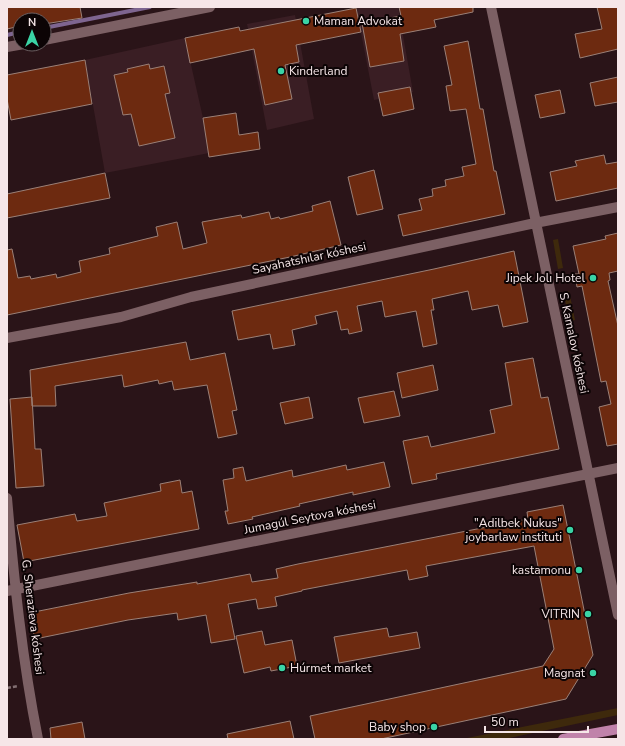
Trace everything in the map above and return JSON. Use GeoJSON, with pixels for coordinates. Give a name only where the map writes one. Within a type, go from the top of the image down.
{"type":"FeatureCollection","features":[{"type":"Feature","properties":{"kind":"main road"},"geometry":{"type":"LineString","coordinates":[[563,739],[618,729]]}},
{"type":"Feature","properties":{"kind":"street"},"geometry":{"type":"LineString","coordinates":[[52,38],[210,7]]}},
{"type":"Feature","properties":{"kind":"street","name":"S. Kamalov kóshesi"},"geometry":{"type":"LineString","coordinates":[[491,7],[618,615]]}},
{"type":"Feature","properties":{"kind":"street","name":"Sayahatshılar kóshesi"},"geometry":{"type":"LineString","coordinates":[[7,338],[121,317],[191,297],[535,223],[618,207]]}},
{"type":"Feature","properties":{"kind":"street","name":"Jumagúl Seytova kóshesi"},"geometry":{"type":"LineString","coordinates":[[11,590],[618,468]]}},
{"type":"Feature","properties":{"kind":"street","name":"G. Sherazieva kóshesi"},"geometry":{"type":"LineString","coordinates":[[7,498],[11,590],[38,739]]}},
{"type":"Feature","properties":{"kind":"shaded area"},"geometry":{"type":"Polygon","coordinates":[[[356,7],[398,7],[413,92],[374,100],[356,7]]]}},
{"type":"Feature","properties":{"kind":"shaded area","name":"Kinderland"},"geometry":{"type":"Polygon","coordinates":[[[295,15],[314,119],[267,130],[247,24],[295,15]]]}},
{"type":"Feature","properties":{"kind":"shaded area"},"geometry":{"type":"Polygon","coordinates":[[[185,38],[203,118],[209,153],[105,173],[85,60],[185,38]]]}},
{"type":"Feature","properties":{"kind":"shaded area"},"geometry":{"type":"Polygon","coordinates":[[[558,239],[563,268],[558,269],[553,240],[558,239]]]}},
{"type":"Feature","properties":{"kind":"shaded area"},"geometry":{"type":"Polygon","coordinates":[[[569,291],[575,320],[570,321],[563,292],[569,291]]]}},
{"type":"Feature","properties":{"kind":"shaded area"},"geometry":{"type":"Polygon","coordinates":[[[618,708],[618,715],[504,739],[462,739],[618,708]]]}},
{"type":"Feature","properties":{"kind":"building"},"geometry":{"type":"Polygon","coordinates":[[[7,7],[80,7],[82,18],[52,23],[52,12],[12,12],[12,28],[7,29],[7,7]]]}},
{"type":"Feature","properties":{"kind":"building"},"geometry":{"type":"Polygon","coordinates":[[[399,7],[473,7],[473,12],[434,20],[436,27],[400,34],[404,61],[370,67],[362,23],[401,16],[399,7]]]}},
{"type":"Feature","properties":{"kind":"building"},"geometry":{"type":"Polygon","coordinates":[[[597,7],[618,7],[618,49],[580,58],[575,34],[602,29],[597,7]]]}},
{"type":"Feature","properties":{"kind":"building"},"geometry":{"type":"Polygon","coordinates":[[[356,8],[361,32],[296,45],[299,62],[285,65],[292,99],[265,105],[254,49],[190,63],[185,38],[239,27],[240,31],[356,8]]]}},
{"type":"Feature","properties":{"kind":"building"},"geometry":{"type":"Polygon","coordinates":[[[468,41],[480,109],[483,109],[494,171],[496,171],[505,214],[403,236],[398,215],[422,210],[419,199],[433,196],[432,189],[446,186],[445,180],[464,176],[462,167],[476,164],[466,109],[450,111],[446,86],[452,85],[444,46],[468,41]]]}},
{"type":"Feature","properties":{"kind":"building"},"geometry":{"type":"Polygon","coordinates":[[[85,60],[92,104],[11,120],[7,99],[7,75],[85,60]]]}},
{"type":"Feature","properties":{"kind":"building"},"geometry":{"type":"Polygon","coordinates":[[[149,64],[150,69],[164,66],[170,93],[165,94],[175,138],[139,146],[131,114],[123,115],[114,75],[128,72],[127,69],[149,64]]]}},
{"type":"Feature","properties":{"kind":"building"},"geometry":{"type":"Polygon","coordinates":[[[618,77],[618,102],[595,106],[590,83],[618,77]]]}},
{"type":"Feature","properties":{"kind":"building"},"geometry":{"type":"Polygon","coordinates":[[[410,87],[414,109],[383,116],[378,93],[410,87]]]}},
{"type":"Feature","properties":{"kind":"building"},"geometry":{"type":"Polygon","coordinates":[[[560,90],[565,113],[540,118],[535,95],[560,90]]]}},
{"type":"Feature","properties":{"kind":"building"},"geometry":{"type":"Polygon","coordinates":[[[236,113],[239,135],[258,132],[260,149],[209,157],[203,118],[236,113]]]}},
{"type":"Feature","properties":{"kind":"building"},"geometry":{"type":"Polygon","coordinates":[[[604,155],[606,164],[618,162],[618,188],[556,201],[550,172],[577,166],[575,161],[604,155]]]}},
{"type":"Feature","properties":{"kind":"building"},"geometry":{"type":"Polygon","coordinates":[[[374,170],[383,209],[357,215],[348,177],[374,170]]]}},
{"type":"Feature","properties":{"kind":"building"},"geometry":{"type":"Polygon","coordinates":[[[105,173],[110,198],[7,218],[7,194],[105,173]]]}},
{"type":"Feature","properties":{"kind":"building"},"geometry":{"type":"Polygon","coordinates":[[[330,201],[341,245],[290,257],[7,315],[7,250],[12,249],[18,278],[30,276],[31,279],[56,274],[57,278],[81,272],[79,261],[110,254],[109,248],[158,236],[156,227],[177,222],[183,249],[207,243],[202,222],[241,215],[242,218],[269,212],[271,219],[279,217],[280,219],[313,211],[312,206],[330,201]]]}},
{"type":"Feature","properties":{"kind":"building"},"geometry":{"type":"Polygon","coordinates":[[[618,233],[618,271],[609,273],[610,280],[608,281],[618,326],[618,444],[607,446],[599,407],[611,404],[606,381],[601,382],[582,286],[577,287],[575,274],[579,274],[573,246],[606,239],[605,236],[618,233]]]}},
{"type":"Feature","properties":{"kind":"building"},"geometry":{"type":"Polygon","coordinates":[[[514,251],[528,322],[503,327],[498,305],[472,310],[468,291],[432,299],[434,310],[431,310],[437,344],[423,347],[416,311],[385,317],[382,301],[357,306],[362,331],[349,334],[348,329],[341,330],[337,311],[315,316],[317,324],[292,330],[295,345],[273,349],[270,334],[238,340],[232,311],[514,251]]]}},
{"type":"Feature","properties":{"kind":"building"},"geometry":{"type":"Polygon","coordinates":[[[186,342],[190,360],[225,353],[237,410],[232,411],[237,434],[218,438],[207,385],[174,390],[172,381],[159,384],[158,380],[124,387],[122,375],[55,386],[56,406],[32,406],[30,370],[186,342]]]}},
{"type":"Feature","properties":{"kind":"building"},"geometry":{"type":"Polygon","coordinates":[[[533,358],[541,398],[548,397],[559,449],[436,474],[437,479],[412,484],[403,441],[428,436],[431,447],[495,433],[490,410],[512,405],[505,363],[533,358]]]}},
{"type":"Feature","properties":{"kind":"building"},"geometry":{"type":"Polygon","coordinates":[[[433,365],[438,390],[402,398],[397,373],[433,365]]]}},
{"type":"Feature","properties":{"kind":"building"},"geometry":{"type":"Polygon","coordinates":[[[394,391],[400,416],[364,423],[358,398],[394,391]]]}},
{"type":"Feature","properties":{"kind":"building"},"geometry":{"type":"Polygon","coordinates":[[[32,397],[35,449],[41,449],[44,486],[16,488],[10,399],[32,397]]]}},
{"type":"Feature","properties":{"kind":"building"},"geometry":{"type":"Polygon","coordinates":[[[309,397],[313,418],[285,424],[280,403],[309,397]]]}},
{"type":"Feature","properties":{"kind":"building"},"geometry":{"type":"Polygon","coordinates":[[[384,462],[390,487],[353,495],[353,492],[299,504],[300,506],[252,517],[253,519],[228,524],[225,511],[228,511],[223,480],[234,478],[233,469],[243,467],[246,481],[292,470],[293,477],[346,465],[347,470],[384,462]]]}},
{"type":"Feature","properties":{"kind":"building"},"geometry":{"type":"Polygon","coordinates":[[[180,480],[182,493],[192,491],[199,529],[24,562],[17,525],[75,514],[77,521],[107,516],[104,503],[161,491],[160,484],[180,480]]]}},
{"type":"Feature","properties":{"kind":"building"},"geometry":{"type":"Polygon","coordinates":[[[563,505],[593,655],[566,699],[381,739],[315,739],[310,716],[543,666],[554,649],[534,546],[426,566],[428,576],[409,580],[407,570],[302,590],[275,597],[277,606],[258,609],[256,599],[228,604],[235,639],[211,643],[206,615],[178,620],[177,613],[128,620],[35,639],[29,613],[129,593],[197,582],[197,584],[250,574],[252,582],[278,578],[276,569],[528,519],[527,512],[563,505]]]}},
{"type":"Feature","properties":{"kind":"building"},"geometry":{"type":"Polygon","coordinates":[[[387,628],[389,637],[417,632],[420,648],[339,663],[334,637],[387,628]]]}},
{"type":"Feature","properties":{"kind":"building"},"geometry":{"type":"Polygon","coordinates":[[[262,631],[265,645],[292,640],[297,666],[271,671],[270,667],[244,673],[236,636],[262,631]]]}},
{"type":"Feature","properties":{"kind":"building"},"geometry":{"type":"Polygon","coordinates":[[[290,721],[294,739],[228,739],[227,734],[290,721]]]}},
{"type":"Feature","properties":{"kind":"building"},"geometry":{"type":"Polygon","coordinates":[[[82,722],[85,739],[51,739],[50,728],[82,722]]]}},
{"type":"Feature","properties":{"kind":"waterway"},"geometry":{"type":"LineString","coordinates":[[52,26],[150,7]]}},
{"type":"Feature","properties":{"kind":"waterway"},"geometry":{"type":"LineString","coordinates":[[7,35],[12,34]]}},
{"type":"Feature","properties":{"kind":"place","name":"Maman Advokat"},"geometry":{"type":"Point","coordinates":[306,21]}},
{"type":"Feature","properties":{"kind":"place","name":"Kinderland"},"geometry":{"type":"Point","coordinates":[281,71]}},
{"type":"Feature","properties":{"kind":"place","name":"Jipek Jolı Hotel"},"geometry":{"type":"Point","coordinates":[593,278]}},
{"type":"Feature","properties":{"kind":"place","name":"\"Adilbek Nukus\" joybarlaw instituti"},"geometry":{"type":"Point","coordinates":[570,530]}},
{"type":"Feature","properties":{"kind":"place","name":"kastamonu"},"geometry":{"type":"Point","coordinates":[579,570]}},
{"type":"Feature","properties":{"kind":"place","name":"VITRIN"},"geometry":{"type":"Point","coordinates":[588,614]}},
{"type":"Feature","properties":{"kind":"place","name":"Húrmet market"},"geometry":{"type":"Point","coordinates":[282,668]}},
{"type":"Feature","properties":{"kind":"place","name":"Мagnat"},"geometry":{"type":"Point","coordinates":[593,673]}},
{"type":"Feature","properties":{"kind":"place","name":"Baby shop"},"geometry":{"type":"Point","coordinates":[434,727]}}]}
